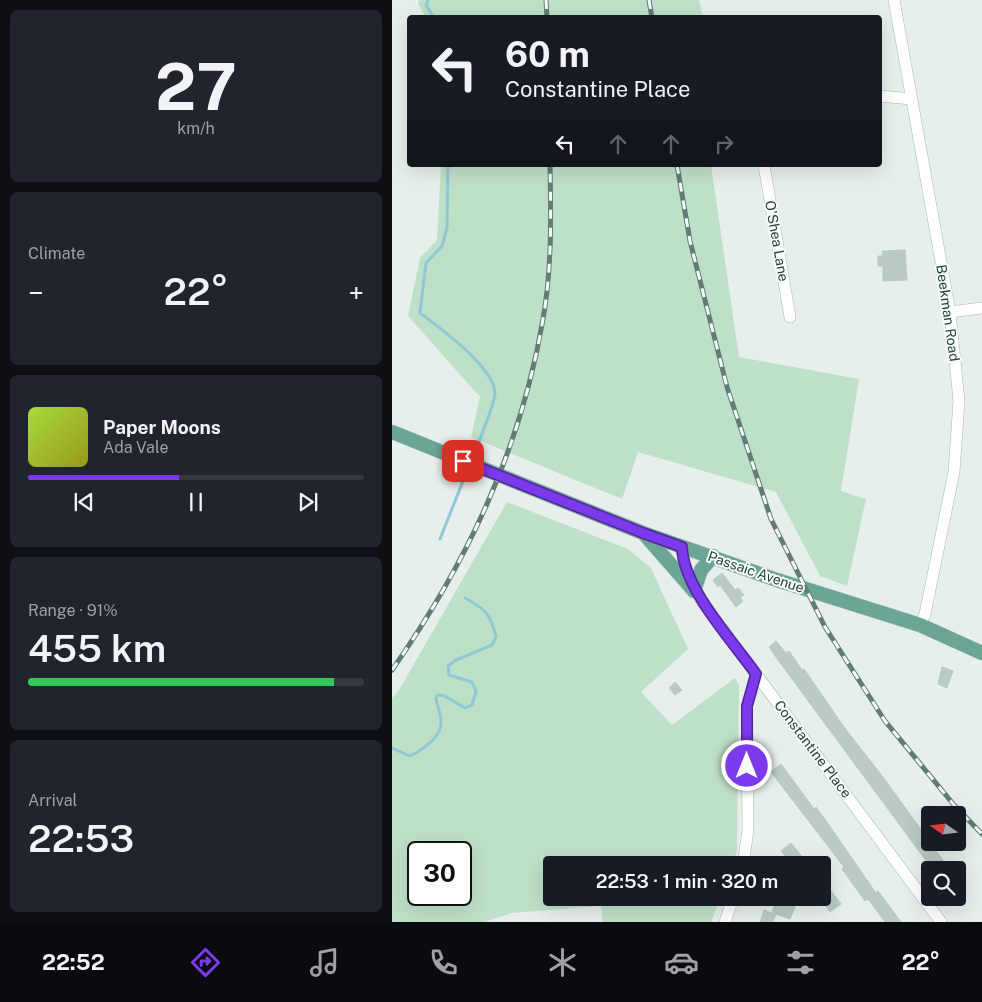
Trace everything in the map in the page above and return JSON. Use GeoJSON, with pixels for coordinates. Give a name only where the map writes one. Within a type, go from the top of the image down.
{"type":"FeatureCollection","features":[{"type":"Feature","properties":{"kind":"main road","name":"Passaic Avenue"},"geometry":{"type":"LineString","coordinates":[[392,432],[643,533],[784,582],[920,626],[982,653]]}},
{"type":"Feature","properties":{"kind":"main road"},"geometry":{"type":"LineString","coordinates":[[643,533],[694,590],[701,570],[713,556]]}},
{"type":"Feature","properties":{"kind":"street","name":"Beekman Road"},"geometry":{"type":"LineString","coordinates":[[894,0],[950,312],[959,401],[958,436],[944,524],[925,614],[920,626]]}},
{"type":"Feature","properties":{"kind":"street"},"geometry":{"type":"LineString","coordinates":[[882,96],[911,99]]}},
{"type":"Feature","properties":{"kind":"street","name":"O'Shea Lane"},"geometry":{"type":"LineString","coordinates":[[764,167],[790,316]]}},
{"type":"Feature","properties":{"kind":"street"},"geometry":{"type":"LineString","coordinates":[[950,312],[982,308]]}},
{"type":"Feature","properties":{"kind":"street","name":"Constantine Place"},"geometry":{"type":"LineString","coordinates":[[682,547],[684,566],[694,590],[941,922]]}},
{"type":"Feature","properties":{"kind":"street"},"geometry":{"type":"LineString","coordinates":[[744,856],[748,830],[747,706],[756,674]]}},
{"type":"Feature","properties":{"kind":"street"},"geometry":{"type":"LineString","coordinates":[[725,922],[730,906]]}},
{"type":"Feature","properties":{"kind":"green space"},"geometry":{"type":"Polygon","coordinates":[[[419,0],[699,0],[703,15],[424,15],[418,3],[419,0]]]}},
{"type":"Feature","properties":{"kind":"green space"},"geometry":{"type":"Polygon","coordinates":[[[441,167],[711,167],[739,357],[859,379],[841,491],[866,499],[847,586],[820,576],[776,492],[638,452],[622,499],[471,437],[480,397],[408,316],[420,258],[437,240],[441,167]]]}},
{"type":"Feature","properties":{"kind":"green space"},"geometry":{"type":"Polygon","coordinates":[[[507,502],[628,549],[651,568],[688,649],[641,692],[672,725],[735,678],[739,685],[737,850],[735,856],[543,856],[543,906],[601,906],[512,913],[484,922],[392,922],[392,698],[399,690],[507,502]]]}},
{"type":"Feature","properties":{"kind":"green space"},"geometry":{"type":"Polygon","coordinates":[[[601,906],[717,906],[711,922],[603,922],[601,906]]]}},
{"type":"Feature","properties":{"kind":"building"},"geometry":{"type":"Polygon","coordinates":[[[905,250],[907,280],[883,281],[883,266],[878,266],[878,256],[883,256],[882,251],[905,250]]]}},
{"type":"Feature","properties":{"kind":"building"},"geometry":{"type":"Polygon","coordinates":[[[722,573],[735,590],[738,588],[744,595],[740,598],[743,601],[736,607],[720,585],[718,587],[713,580],[722,573]]]}},
{"type":"Feature","properties":{"kind":"building"},"geometry":{"type":"Polygon","coordinates":[[[776,641],[786,653],[789,651],[802,670],[804,669],[844,727],[921,830],[921,851],[936,851],[944,861],[926,861],[769,647],[776,641]]]}},
{"type":"Feature","properties":{"kind":"building"},"geometry":{"type":"Polygon","coordinates":[[[942,667],[953,671],[947,688],[938,684],[942,667]]]}},
{"type":"Feature","properties":{"kind":"building"},"geometry":{"type":"Polygon","coordinates":[[[675,682],[682,690],[675,695],[669,688],[675,682]]]}},
{"type":"Feature","properties":{"kind":"building"},"geometry":{"type":"Polygon","coordinates":[[[781,764],[814,809],[816,807],[876,893],[878,891],[901,922],[885,922],[868,899],[865,901],[842,869],[844,867],[771,772],[781,764]]]}},
{"type":"Feature","properties":{"kind":"building"},"geometry":{"type":"Polygon","coordinates":[[[791,843],[801,856],[785,856],[781,851],[791,843]]]}},
{"type":"Feature","properties":{"kind":"building"},"geometry":{"type":"Polygon","coordinates":[[[831,891],[841,904],[830,912],[826,906],[831,906],[831,891]]]}},
{"type":"Feature","properties":{"kind":"building"},"geometry":{"type":"Polygon","coordinates":[[[774,906],[795,907],[790,919],[776,914],[773,922],[760,922],[764,910],[772,913],[774,906]]]}},
{"type":"Feature","properties":{"kind":"waterway"},"geometry":{"type":"LineString","coordinates":[[428,0],[426,5],[432,15]]}},
{"type":"Feature","properties":{"kind":"waterway"},"geometry":{"type":"LineString","coordinates":[[448,167],[447,228],[442,246],[426,263],[420,313],[465,349],[486,372],[492,383],[495,393],[494,398],[475,452]]}},
{"type":"Feature","properties":{"kind":"waterway"},"geometry":{"type":"LineString","coordinates":[[440,539],[465,476]]}},
{"type":"Feature","properties":{"kind":"waterway"},"geometry":{"type":"LineString","coordinates":[[392,748],[410,756],[435,738],[441,722],[436,698],[438,695],[445,696],[465,708],[472,705],[476,691],[472,682],[449,675],[448,666],[456,660],[492,645],[496,637],[492,623],[486,613],[465,598]]}},
{"type":"Feature","properties":{"kind":"railway"},"geometry":{"type":"LineString","coordinates":[[546,0],[547,15]]}},
{"type":"Feature","properties":{"kind":"railway"},"geometry":{"type":"LineString","coordinates":[[649,0],[652,15]]}},
{"type":"Feature","properties":{"kind":"railway"},"geometry":{"type":"LineString","coordinates":[[392,670],[419,630],[467,546],[487,503],[521,414],[533,367],[546,300],[550,242],[550,167]]}},
{"type":"Feature","properties":{"kind":"railway"},"geometry":{"type":"LineString","coordinates":[[677,167],[690,241],[727,387],[771,519],[825,627],[885,721],[954,805],[982,834]]}},
{"type":"Feature","properties":{"kind":"route"},"geometry":{"type":"LineString","coordinates":[[463,461],[682,547],[682,559],[694,590],[756,674],[747,706],[747,766]]}}]}
